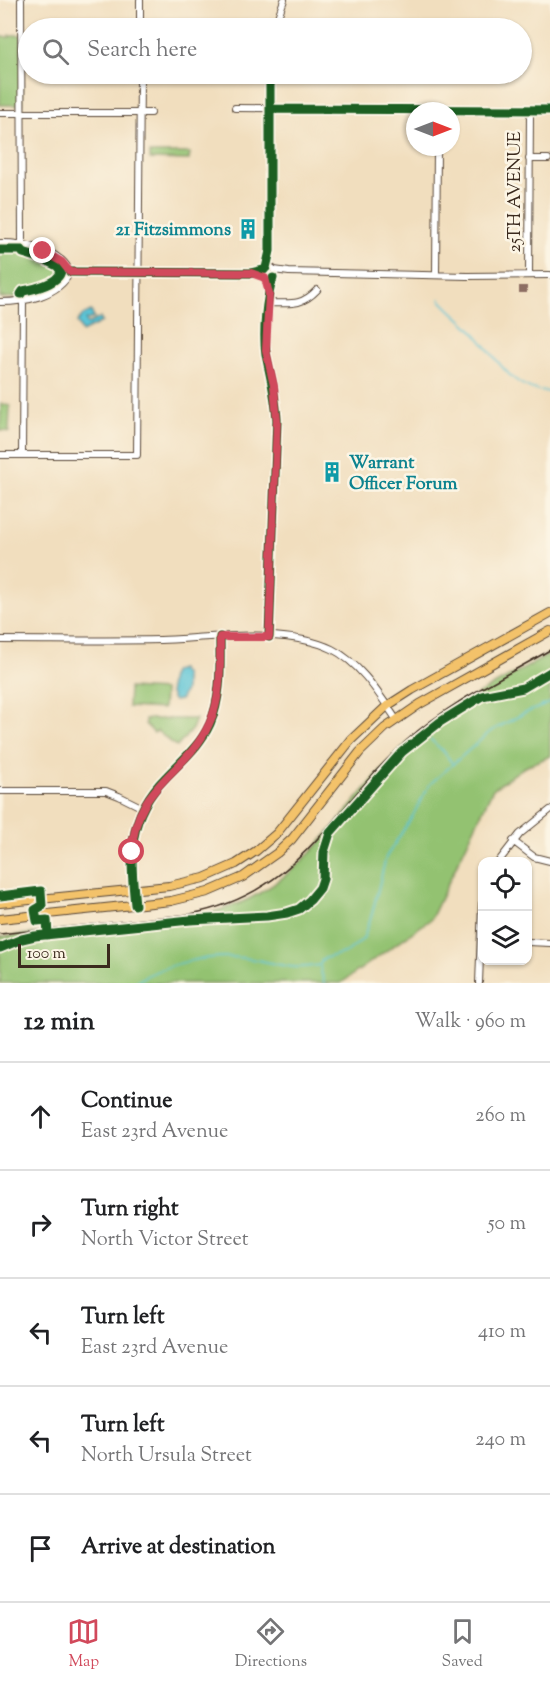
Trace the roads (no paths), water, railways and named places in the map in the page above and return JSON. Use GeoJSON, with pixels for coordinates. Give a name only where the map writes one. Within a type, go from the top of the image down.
{"type":"FeatureCollection","features":[{"type":"Feature","properties":{"kind":"main road"},"geometry":{"type":"LineString","coordinates":[[0,903],[133,890],[192,881],[226,868],[248,856],[277,833],[351,740],[387,706],[550,613]]}},
{"type":"Feature","properties":{"kind":"main road"},"geometry":{"type":"LineString","coordinates":[[0,919],[198,896],[233,882],[257,869],[292,839],[360,752],[396,719],[550,631]]}},
{"type":"Feature","properties":{"kind":"street"},"geometry":{"type":"LineString","coordinates":[[21,0],[21,18]]}},
{"type":"Feature","properties":{"kind":"street"},"geometry":{"type":"LineString","coordinates":[[140,0],[140,18]]}},
{"type":"Feature","properties":{"kind":"street"},"geometry":{"type":"LineString","coordinates":[[278,18],[284,0]]}},
{"type":"Feature","properties":{"kind":"street"},"geometry":{"type":"LineString","coordinates":[[22,84],[22,244]]}},
{"type":"Feature","properties":{"kind":"street"},"geometry":{"type":"LineString","coordinates":[[0,455],[137,455],[140,84]]}},
{"type":"Feature","properties":{"kind":"street"},"geometry":{"type":"LineString","coordinates":[[269,637],[277,420],[274,386],[266,350],[267,303],[274,274],[270,252],[270,84]]}},
{"type":"Feature","properties":{"kind":"street"},"geometry":{"type":"LineString","coordinates":[[235,108],[406,110]]}},
{"type":"Feature","properties":{"kind":"street"},"geometry":{"type":"LineString","coordinates":[[460,110],[550,110]]}},
{"type":"Feature","properties":{"kind":"street","name":"25TH AVENUE"},"geometry":{"type":"LineString","coordinates":[[528,275],[530,110]]}},
{"type":"Feature","properties":{"kind":"street"},"geometry":{"type":"LineString","coordinates":[[0,113],[151,113]]}},
{"type":"Feature","properties":{"kind":"street"},"geometry":{"type":"LineString","coordinates":[[436,275],[437,156]]}},
{"type":"Feature","properties":{"kind":"street"},"geometry":{"type":"LineString","coordinates":[[529,159],[548,159]]}},
{"type":"Feature","properties":{"kind":"street"},"geometry":{"type":"LineString","coordinates":[[0,243],[22,244],[43,251],[60,260],[70,272],[67,279],[52,291],[23,300],[0,302]]}},
{"type":"Feature","properties":{"kind":"street"},"geometry":{"type":"LineString","coordinates":[[269,294],[265,273],[270,252]]}},
{"type":"Feature","properties":{"kind":"street"},"geometry":{"type":"LineString","coordinates":[[70,272],[550,275]]}},
{"type":"Feature","properties":{"kind":"street"},"geometry":{"type":"LineString","coordinates":[[265,273],[274,274]]}},
{"type":"Feature","properties":{"kind":"street"},"geometry":{"type":"LineString","coordinates":[[267,303],[299,303],[317,290]]}},
{"type":"Feature","properties":{"kind":"street"},"geometry":{"type":"LineString","coordinates":[[22,455],[23,300]]}},
{"type":"Feature","properties":{"kind":"street"},"geometry":{"type":"LineString","coordinates":[[135,905],[132,840],[143,808],[161,782],[196,747],[210,723],[218,695],[220,637]]}},
{"type":"Feature","properties":{"kind":"street"},"geometry":{"type":"LineString","coordinates":[[0,640],[269,637],[310,641],[338,652],[363,675],[396,719]]}},
{"type":"Feature","properties":{"kind":"street"},"geometry":{"type":"LineString","coordinates":[[0,790],[107,791],[143,808]]}},
{"type":"Feature","properties":{"kind":"street"},"geometry":{"type":"LineString","coordinates":[[502,857],[528,826],[550,810]]}},
{"type":"Feature","properties":{"kind":"street"},"geometry":{"type":"LineString","coordinates":[[513,841],[534,857],[550,861]]}},
{"type":"Feature","properties":{"kind":"street"},"geometry":{"type":"LineString","coordinates":[[532,942],[550,943]]}},
{"type":"Feature","properties":{"kind":"street"},"geometry":{"type":"LineString","coordinates":[[479,983],[480,965]]}},
{"type":"Feature","properties":{"kind":"water"},"geometry":{"type":"Polygon","coordinates":[[[91,311],[94,318],[86,320],[87,324],[100,318],[102,322],[82,332],[77,322],[91,311]]]}},
{"type":"Feature","properties":{"kind":"water"},"geometry":{"type":"Polygon","coordinates":[[[180,669],[185,676],[185,691],[180,700],[174,701],[170,694],[170,682],[174,671],[180,669]]]}},
{"type":"Feature","properties":{"kind":"waterway"},"geometry":{"type":"LineString","coordinates":[[440,299],[473,331],[514,379],[536,390],[550,392]]}},
{"type":"Feature","properties":{"kind":"waterway"},"geometry":{"type":"LineString","coordinates":[[134,983],[160,970],[206,958],[236,957],[285,966],[310,967],[320,965],[322,959],[347,952],[363,939],[372,914],[386,857],[430,784],[491,731],[550,703]]}},
{"type":"Feature","properties":{"kind":"waterway"},"geometry":{"type":"LineString","coordinates":[[431,740],[452,763]]}},
{"type":"Feature","properties":{"kind":"waterway"},"geometry":{"type":"LineString","coordinates":[[320,967],[324,983]]}},
{"type":"Feature","properties":{"kind":"tram line"},"geometry":{"type":"LineString","coordinates":[[0,934],[190,914],[229,903],[261,887],[312,845],[380,766],[407,740],[440,714],[550,650]]}},
{"type":"Feature","properties":{"kind":"place","name":"21 Fitzsimmons"},"geometry":{"type":"Point","coordinates":[248,229]}},
{"type":"Feature","properties":{"kind":"place","name":"Warrant Officer Forum"},"geometry":{"type":"Point","coordinates":[332,472]}}]}
